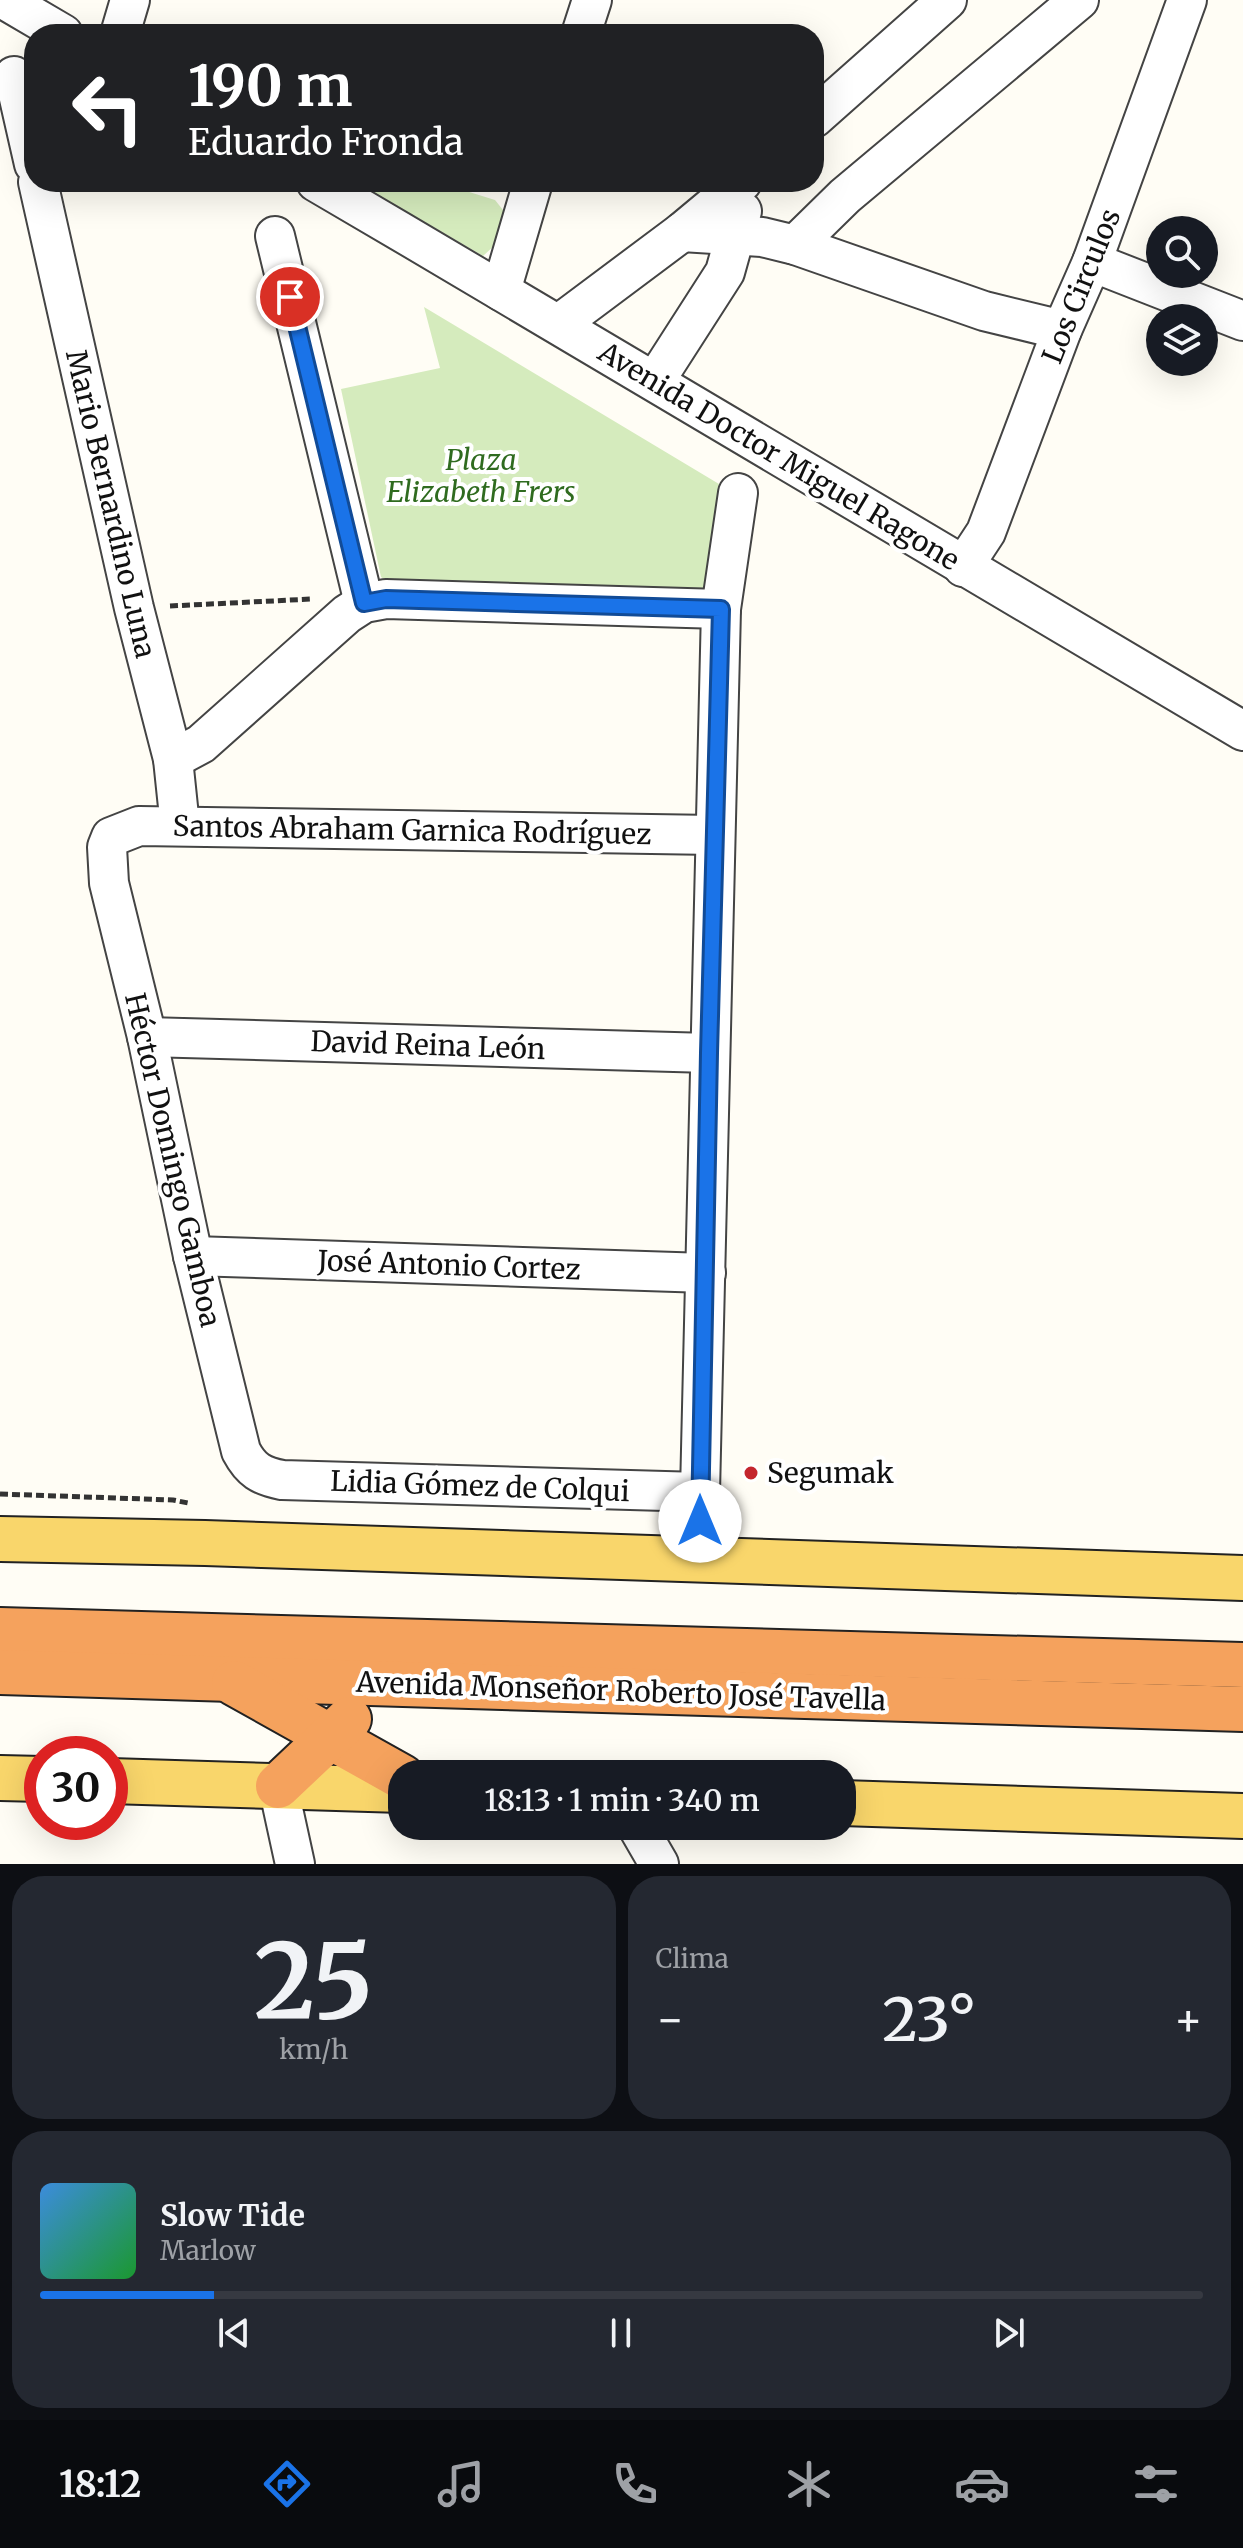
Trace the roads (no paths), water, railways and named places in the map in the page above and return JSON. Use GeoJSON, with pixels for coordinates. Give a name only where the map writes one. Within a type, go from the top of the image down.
{"type":"FeatureCollection","features":[{"type":"Feature","properties":{"kind":"highway","name":"Avenida Monseñor Roberto José Tavella"},"geometry":{"type":"LineString","coordinates":[[0,1630],[1243,1665]]}},
{"type":"Feature","properties":{"kind":"highway","name":"Avenida Monseñor Roberto José Tavella"},"geometry":{"type":"LineString","coordinates":[[0,1672],[1243,1709]]}},
{"type":"Feature","properties":{"kind":"highway"},"geometry":{"type":"LineString","coordinates":[[225,1678],[388,1769]]}},
{"type":"Feature","properties":{"kind":"highway"},"geometry":{"type":"LineString","coordinates":[[278,1786],[385,1684]]}},
{"type":"Feature","properties":{"kind":"main road"},"geometry":{"type":"LineString","coordinates":[[0,1539],[205,1543],[1243,1578]]}},
{"type":"Feature","properties":{"kind":"main road"},"geometry":{"type":"LineString","coordinates":[[0,1778],[24,1779]]}},
{"type":"Feature","properties":{"kind":"main road"},"geometry":{"type":"LineString","coordinates":[[128,1782],[388,1790]]}},
{"type":"Feature","properties":{"kind":"main road"},"geometry":{"type":"LineString","coordinates":[[856,1803],[1243,1816]]}},
{"type":"Feature","properties":{"kind":"street"},"geometry":{"type":"LineString","coordinates":[[5,0],[46,24]]}},
{"type":"Feature","properties":{"kind":"street"},"geometry":{"type":"LineString","coordinates":[[123,24],[130,0]]}},
{"type":"Feature","properties":{"kind":"street"},"geometry":{"type":"LineString","coordinates":[[584,24],[592,0]]}},
{"type":"Feature","properties":{"kind":"street"},"geometry":{"type":"LineString","coordinates":[[795,245],[845,196],[1079,0]]}},
{"type":"Feature","properties":{"kind":"street","name":"Los Circulos"},"geometry":{"type":"LineString","coordinates":[[963,567],[986,532],[1062,330],[1092,262],[1187,0]]}},
{"type":"Feature","properties":{"kind":"street"},"geometry":{"type":"LineString","coordinates":[[824,108],[934,4]]}},
{"type":"Feature","properties":{"kind":"street"},"geometry":{"type":"LineString","coordinates":[[14,76],[24,120]]}},
{"type":"Feature","properties":{"kind":"street","name":"Mario Bernardino Luna"},"geometry":{"type":"LineString","coordinates":[[40,192],[134,608],[173,759],[180,826]]}},
{"type":"Feature","properties":{"kind":"street","name":"Avenida Doctor Miguel Ragone"},"geometry":{"type":"LineString","coordinates":[[333,192],[1243,731]]}},
{"type":"Feature","properties":{"kind":"street"},"geometry":{"type":"LineString","coordinates":[[501,291],[530,192]]}},
{"type":"Feature","properties":{"kind":"street"},"geometry":{"type":"LineString","coordinates":[[559,324],[730,192]]}},
{"type":"Feature","properties":{"kind":"street"},"geometry":{"type":"LineString","coordinates":[[655,381],[725,272],[747,192]]}},
{"type":"Feature","properties":{"kind":"street"},"geometry":{"type":"LineString","coordinates":[[682,232],[762,237],[795,245],[984,311],[1062,330]]}},
{"type":"Feature","properties":{"kind":"street"},"geometry":{"type":"LineString","coordinates":[[275,236],[364,603]]}},
{"type":"Feature","properties":{"kind":"street"},"geometry":{"type":"LineString","coordinates":[[1092,262],[1243,321]]}},
{"type":"Feature","properties":{"kind":"street"},"geometry":{"type":"LineString","coordinates":[[701,1562],[709,1053],[721,609],[738,493]]}},
{"type":"Feature","properties":{"kind":"street"},"geometry":{"type":"LineString","coordinates":[[173,759],[201,744],[347,614],[364,603],[386,599],[721,609]]}},
{"type":"Feature","properties":{"kind":"street","name":"Santos Abraham Garnica Rodríguez"},"geometry":{"type":"LineString","coordinates":[[111,837],[139,826],[715,835]]}},
{"type":"Feature","properties":{"kind":"street","name":"Héctor Domingo Gamboa"},"geometry":{"type":"LineString","coordinates":[[111,837],[107,847],[109,883],[147,1037],[193,1256],[241,1451],[248,1465],[262,1476]]}},
{"type":"Feature","properties":{"kind":"street","name":"David Reina León"},"geometry":{"type":"LineString","coordinates":[[147,1037],[709,1053]]}},
{"type":"Feature","properties":{"kind":"street","name":"José Antonio Cortez"},"geometry":{"type":"LineString","coordinates":[[193,1256],[706,1273]]}},
{"type":"Feature","properties":{"kind":"street","name":"Lidia Gómez de Colqui"},"geometry":{"type":"LineString","coordinates":[[262,1476],[297,1481],[700,1492]]}},
{"type":"Feature","properties":{"kind":"street"},"geometry":{"type":"LineString","coordinates":[[278,1786],[295,1864]]}},
{"type":"Feature","properties":{"kind":"street"},"geometry":{"type":"LineString","coordinates":[[645,1840],[659,1864]]}},
{"type":"Feature","properties":{"kind":"place","name":"Segumak"},"geometry":{"type":"Point","coordinates":[751,1473]}},
{"type":"Feature","properties":{"kind":"park label","name":"Plaza Elizabeth Frers"},"geometry":{"type":"Point","coordinates":[481,476]}}]}
